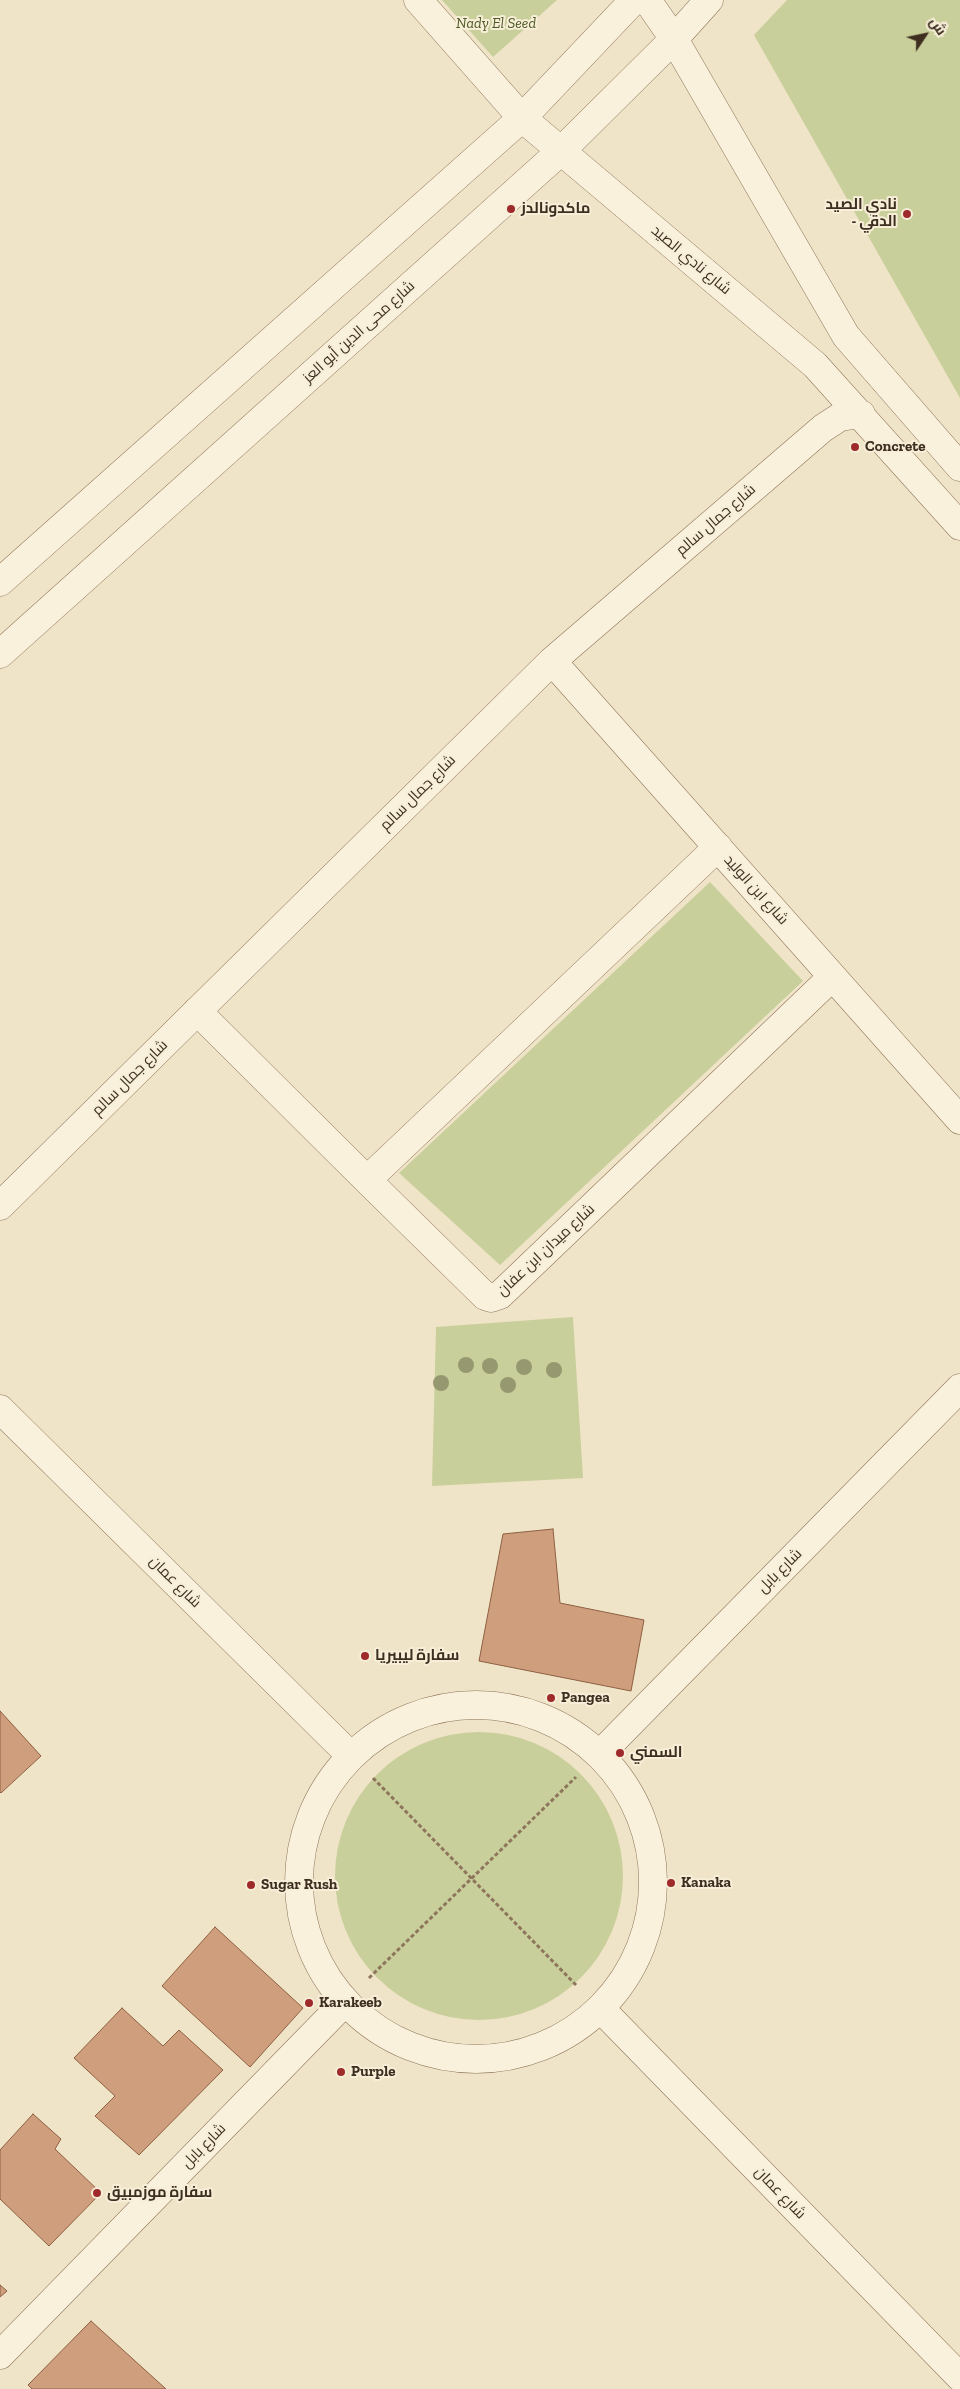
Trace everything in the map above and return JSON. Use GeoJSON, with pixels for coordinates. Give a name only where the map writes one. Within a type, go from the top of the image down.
{"type":"FeatureCollection","features":[{"type":"Feature","properties":{"kind":"street","name":"شارع نادي الصيد"},"geometry":{"type":"LineString","coordinates":[[418,0],[522,118],[808,359],[861,414],[960,526]]}},
{"type":"Feature","properties":{"kind":"street"},"geometry":{"type":"LineString","coordinates":[[0,582],[522,118],[634,0]]}},
{"type":"Feature","properties":{"kind":"street"},"geometry":{"type":"LineString","coordinates":[[647,0],[674,39],[846,336],[960,467]]}},
{"type":"Feature","properties":{"kind":"street","name":"شارع محى الدين أبو العز"},"geometry":{"type":"LineString","coordinates":[[0,654],[561,151],[674,39],[710,0]]}},
{"type":"Feature","properties":{"kind":"street","name":"شارع جمال سالم"},"geometry":{"type":"LineString","coordinates":[[0,1206],[552,661],[823,428],[840,417],[861,414]]}},
{"type":"Feature","properties":{"kind":"street","name":"شارع ابن الوليد"},"geometry":{"type":"LineString","coordinates":[[552,661],[960,1120]]}},
{"type":"Feature","properties":{"kind":"street"},"geometry":{"type":"LineString","coordinates":[[367,1180],[718,848]]}},
{"type":"Feature","properties":{"kind":"street","name":"شارع ميدان ابن عفان"},"geometry":{"type":"LineString","coordinates":[[197,1011],[485,1296],[496,1298],[832,977]]}},
{"type":"Feature","properties":{"kind":"street","name":"شارع بابل"},"geometry":{"type":"LineString","coordinates":[[600,1754],[960,1388]]}},
{"type":"Feature","properties":{"kind":"street","name":"شارع عمان"},"geometry":{"type":"LineString","coordinates":[[0,1409],[350,1755]]}},
{"type":"Feature","properties":{"kind":"street"},"geometry":{"type":"LineString","coordinates":[[498,1704],[550,1719],[600,1754],[631,1794],[651,1849],[652,1907],[635,1962],[601,2010],[573,2032],[541,2048],[507,2057],[472,2060],[436,2055],[402,2044],[372,2026],[345,2002],[315,1956],[299,1904],[300,1850],[318,1798],[350,1755],[393,1723],[444,1706],[498,1704]]}},
{"type":"Feature","properties":{"kind":"street","name":"شارع بابل"},"geometry":{"type":"LineString","coordinates":[[0,2355],[345,2002]]}},
{"type":"Feature","properties":{"kind":"street","name":"شارع عمان"},"geometry":{"type":"LineString","coordinates":[[601,2010],[960,2377]]}},
{"type":"Feature","properties":{"kind":"path"},"geometry":{"type":"LineString","coordinates":[[345,2002],[600,1754]]}},
{"type":"Feature","properties":{"kind":"path"},"geometry":{"type":"LineString","coordinates":[[350,1755],[601,2010]]}},
{"type":"Feature","properties":{"kind":"green space","name":"Nady El Seed"},"geometry":{"type":"Polygon","coordinates":[[[442,0],[557,0],[493,57],[442,0]]]}},
{"type":"Feature","properties":{"kind":"green space","name":"نادي الصيد - الدقي"},"geometry":{"type":"Polygon","coordinates":[[[787,0],[960,0],[960,398],[754,35],[787,0]]]}},
{"type":"Feature","properties":{"kind":"green space"},"geometry":{"type":"Polygon","coordinates":[[[710,882],[803,981],[500,1265],[399,1173],[710,882]]]}},
{"type":"Feature","properties":{"kind":"green space"},"geometry":{"type":"Polygon","coordinates":[[[573,1317],[583,1478],[432,1486],[436,1327],[573,1317]]]}},
{"type":"Feature","properties":{"kind":"green space"},"geometry":{"type":"Polygon","coordinates":[[[479,1732],[507,1735],[534,1743],[559,1756],[581,1774],[599,1796],[612,1821],[620,1848],[623,1876],[620,1904],[612,1931],[599,1956],[581,1978],[559,1996],[534,2009],[507,2017],[479,2020],[451,2017],[424,2009],[399,1996],[377,1978],[359,1956],[346,1931],[338,1904],[335,1876],[338,1848],[346,1821],[359,1796],[377,1774],[399,1756],[424,1743],[451,1735],[479,1732]]]}},
{"type":"Feature","properties":{"kind":"building"},"geometry":{"type":"Polygon","coordinates":[[[553,1529],[560,1603],[644,1620],[631,1691],[479,1661],[503,1534],[553,1529]]]}},
{"type":"Feature","properties":{"kind":"building"},"geometry":{"type":"Polygon","coordinates":[[[0,1711],[41,1756],[1,1793],[0,1792],[0,1711]]]}},
{"type":"Feature","properties":{"kind":"building"},"geometry":{"type":"Polygon","coordinates":[[[215,1927],[303,2008],[250,2067],[162,1986],[215,1927]]]}},
{"type":"Feature","properties":{"kind":"building"},"geometry":{"type":"Polygon","coordinates":[[[122,2008],[163,2046],[179,2030],[223,2070],[139,2155],[95,2116],[115,2096],[74,2058],[122,2008]]]}},
{"type":"Feature","properties":{"kind":"building"},"geometry":{"type":"Polygon","coordinates":[[[33,2114],[61,2139],[55,2149],[101,2193],[49,2246],[0,2199],[0,2150],[33,2114]]]}},
{"type":"Feature","properties":{"kind":"building"},"geometry":{"type":"Polygon","coordinates":[[[0,2285],[7,2291],[0,2297],[0,2285]]]}},
{"type":"Feature","properties":{"kind":"building"},"geometry":{"type":"Polygon","coordinates":[[[91,2321],[166,2389],[32,2389],[28,2385],[91,2321]]]}},
{"type":"Feature","properties":{"kind":"place","name":"ماكدونالدز"},"geometry":{"type":"Point","coordinates":[511,209]}},
{"type":"Feature","properties":{"kind":"place","name":"نادي الصيد - الدقي"},"geometry":{"type":"Point","coordinates":[907,214]}},
{"type":"Feature","properties":{"kind":"place","name":"Concrete"},"geometry":{"type":"Point","coordinates":[855,447]}},
{"type":"Feature","properties":{"kind":"place","name":"سفارة ليبيريا"},"geometry":{"type":"Point","coordinates":[365,1656]}},
{"type":"Feature","properties":{"kind":"place","name":"Pangea"},"geometry":{"type":"Point","coordinates":[551,1698]}},
{"type":"Feature","properties":{"kind":"place","name":"السمني"},"geometry":{"type":"Point","coordinates":[620,1753]}},
{"type":"Feature","properties":{"kind":"place","name":"Kanaka"},"geometry":{"type":"Point","coordinates":[671,1883]}},
{"type":"Feature","properties":{"kind":"place","name":"Sugar Rush"},"geometry":{"type":"Point","coordinates":[251,1885]}},
{"type":"Feature","properties":{"kind":"place","name":"Karakeeb"},"geometry":{"type":"Point","coordinates":[309,2003]}},
{"type":"Feature","properties":{"kind":"place","name":"Purple"},"geometry":{"type":"Point","coordinates":[341,2072]}},
{"type":"Feature","properties":{"kind":"place","name":"سفارة موزمبيق"},"geometry":{"type":"Point","coordinates":[97,2193]}}]}
